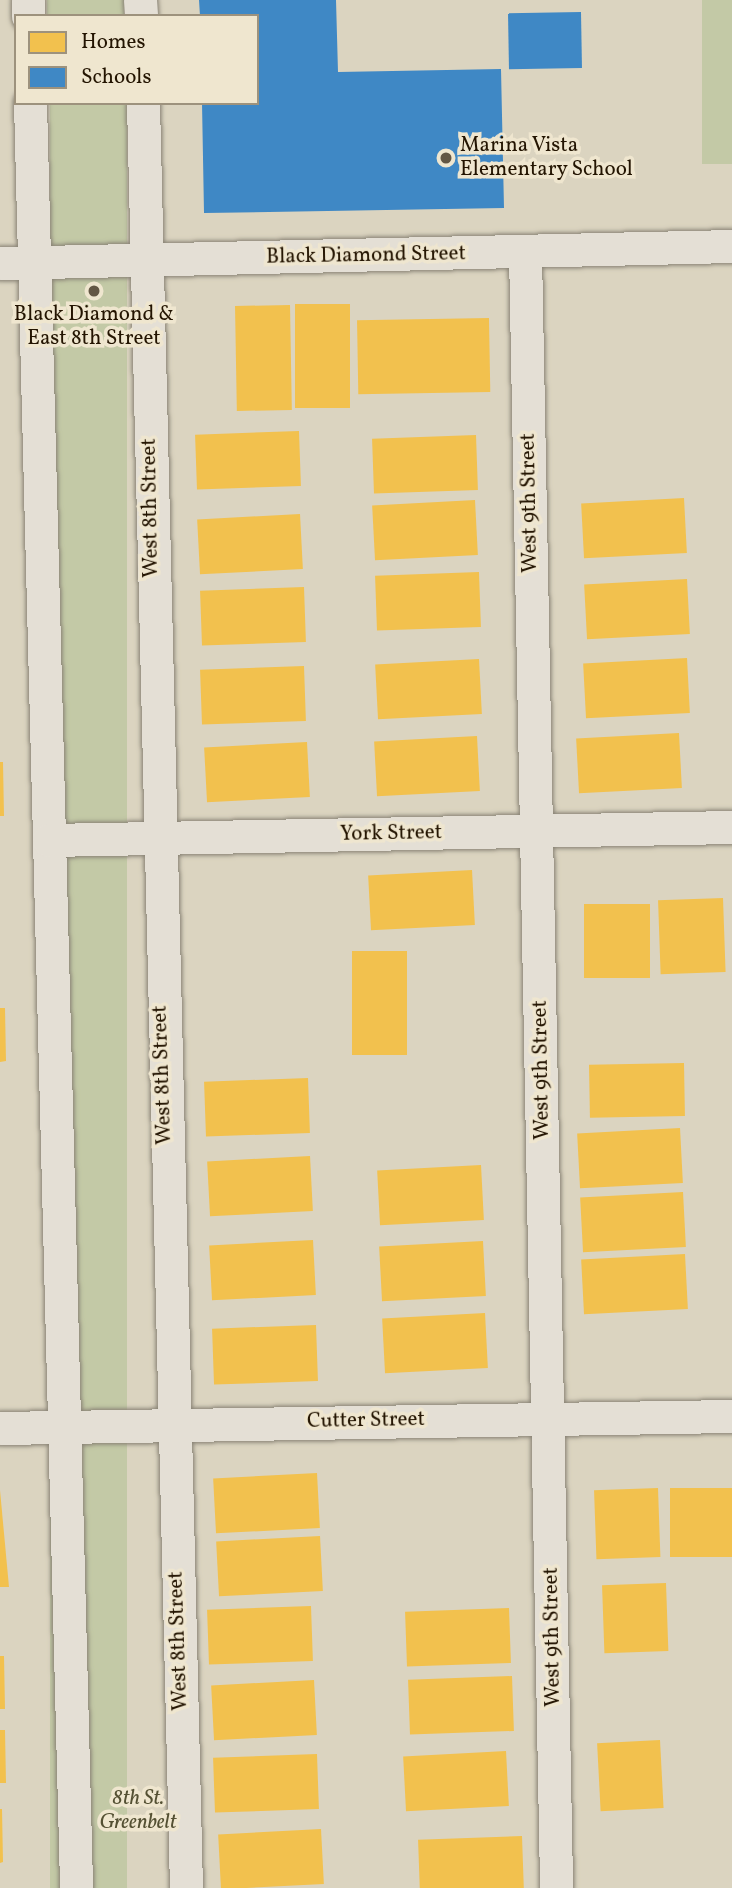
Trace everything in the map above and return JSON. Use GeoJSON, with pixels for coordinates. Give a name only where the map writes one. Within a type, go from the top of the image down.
{"type":"FeatureCollection","features":[{"type":"Feature","properties":{"kind":"street"},"geometry":{"type":"LineString","coordinates":[[30,105],[76,1888]]}},
{"type":"Feature","properties":{"kind":"street","name":"West 8th Street"},"geometry":{"type":"LineString","coordinates":[[143,105],[156,839],[186,1888]]}},
{"type":"Feature","properties":{"kind":"street","name":"Black Diamond Street"},"geometry":{"type":"LineString","coordinates":[[0,263],[732,246]]}},
{"type":"Feature","properties":{"kind":"street","name":"West 9th Street"},"geometry":{"type":"LineString","coordinates":[[525,252],[550,1417],[556,1888]]}},
{"type":"Feature","properties":{"kind":"street","name":"York Street"},"geometry":{"type":"LineString","coordinates":[[49,840],[732,827]]}},
{"type":"Feature","properties":{"kind":"street","name":"Cutter Street"},"geometry":{"type":"LineString","coordinates":[[0,1428],[732,1416]]}},
{"type":"Feature","properties":{"kind":"green space"},"geometry":{"type":"Polygon","coordinates":[[[47,0],[124,0],[124,14],[47,14],[47,0]]]}},
{"type":"Feature","properties":{"kind":"green space"},"geometry":{"type":"Polygon","coordinates":[[[702,0],[732,0],[732,164],[702,164],[702,0]]]}},
{"type":"Feature","properties":{"kind":"green space","name":"8th St. Greenbelt"},"geometry":{"type":"Polygon","coordinates":[[[50,105],[127,105],[127,1888],[50,1888],[50,105]]]}},
{"type":"Feature","properties":{"kind":"building: Homes"},"geometry":{"type":"Polygon","coordinates":[[[295,304],[350,304],[350,408],[295,408],[295,304]]]}},
{"type":"Feature","properties":{"kind":"building: Homes"},"geometry":{"type":"Polygon","coordinates":[[[290,305],[292,410],[237,411],[235,306],[290,305]]]}},
{"type":"Feature","properties":{"kind":"building: Homes"},"geometry":{"type":"Polygon","coordinates":[[[489,318],[490,392],[358,394],[357,320],[489,318]]]}},
{"type":"Feature","properties":{"kind":"building: Homes"},"geometry":{"type":"Polygon","coordinates":[[[299,431],[301,486],[197,490],[195,435],[299,431]]]}},
{"type":"Feature","properties":{"kind":"building: Homes"},"geometry":{"type":"Polygon","coordinates":[[[476,435],[478,490],[374,494],[372,439],[476,435]]]}},
{"type":"Feature","properties":{"kind":"building: Homes"},"geometry":{"type":"Polygon","coordinates":[[[684,498],[687,553],[584,558],[581,503],[684,498]]]}},
{"type":"Feature","properties":{"kind":"building: Homes"},"geometry":{"type":"Polygon","coordinates":[[[475,500],[478,555],[375,560],[372,505],[475,500]]]}},
{"type":"Feature","properties":{"kind":"building: Homes"},"geometry":{"type":"Polygon","coordinates":[[[300,514],[303,569],[200,574],[197,519],[300,514]]]}},
{"type":"Feature","properties":{"kind":"building: Homes"},"geometry":{"type":"Polygon","coordinates":[[[479,572],[481,627],[377,631],[375,576],[479,572]]]}},
{"type":"Feature","properties":{"kind":"building: Homes"},"geometry":{"type":"Polygon","coordinates":[[[687,579],[690,634],[587,639],[584,584],[687,579]]]}},
{"type":"Feature","properties":{"kind":"building: Homes"},"geometry":{"type":"Polygon","coordinates":[[[304,587],[306,642],[202,646],[200,591],[304,587]]]}},
{"type":"Feature","properties":{"kind":"building: Homes"},"geometry":{"type":"Polygon","coordinates":[[[687,658],[690,713],[586,718],[583,663],[687,658]]]}},
{"type":"Feature","properties":{"kind":"building: Homes"},"geometry":{"type":"Polygon","coordinates":[[[479,659],[482,714],[378,719],[375,664],[479,659]]]}},
{"type":"Feature","properties":{"kind":"building: Homes"},"geometry":{"type":"Polygon","coordinates":[[[304,666],[306,721],[202,725],[200,670],[304,666]]]}},
{"type":"Feature","properties":{"kind":"building: Homes"},"geometry":{"type":"Polygon","coordinates":[[[679,733],[682,788],[579,793],[576,738],[679,733]]]}},
{"type":"Feature","properties":{"kind":"building: Homes"},"geometry":{"type":"Polygon","coordinates":[[[477,736],[480,791],[377,796],[374,741],[477,736]]]}},
{"type":"Feature","properties":{"kind":"building: Homes"},"geometry":{"type":"Polygon","coordinates":[[[307,742],[310,797],[207,802],[204,747],[307,742]]]}},
{"type":"Feature","properties":{"kind":"building: Homes"},"geometry":{"type":"Polygon","coordinates":[[[0,762],[3,762],[4,816],[0,816],[0,762]]]}},
{"type":"Feature","properties":{"kind":"building: Homes"},"geometry":{"type":"Polygon","coordinates":[[[472,870],[475,925],[371,930],[368,875],[472,870]]]}},
{"type":"Feature","properties":{"kind":"building: Homes"},"geometry":{"type":"Polygon","coordinates":[[[723,898],[726,972],[661,974],[658,900],[723,898]]]}},
{"type":"Feature","properties":{"kind":"building: Homes"},"geometry":{"type":"Polygon","coordinates":[[[584,904],[650,904],[650,978],[584,978],[584,904]]]}},
{"type":"Feature","properties":{"kind":"building: Homes"},"geometry":{"type":"Polygon","coordinates":[[[352,951],[407,951],[407,1055],[352,1055],[352,951]]]}},
{"type":"Feature","properties":{"kind":"building: Homes"},"geometry":{"type":"Polygon","coordinates":[[[0,1008],[5,1008],[6,1061],[0,1062],[0,1008]]]}},
{"type":"Feature","properties":{"kind":"building: Homes"},"geometry":{"type":"Polygon","coordinates":[[[684,1063],[685,1116],[590,1118],[589,1065],[684,1063]]]}},
{"type":"Feature","properties":{"kind":"building: Homes"},"geometry":{"type":"Polygon","coordinates":[[[308,1078],[310,1133],[206,1137],[204,1082],[308,1078]]]}},
{"type":"Feature","properties":{"kind":"building: Homes"},"geometry":{"type":"Polygon","coordinates":[[[680,1128],[683,1183],[580,1188],[577,1133],[680,1128]]]}},
{"type":"Feature","properties":{"kind":"building: Homes"},"geometry":{"type":"Polygon","coordinates":[[[310,1156],[313,1211],[210,1216],[207,1161],[310,1156]]]}},
{"type":"Feature","properties":{"kind":"building: Homes"},"geometry":{"type":"Polygon","coordinates":[[[481,1165],[484,1220],[380,1225],[377,1170],[481,1165]]]}},
{"type":"Feature","properties":{"kind":"building: Homes"},"geometry":{"type":"Polygon","coordinates":[[[683,1192],[686,1247],[583,1252],[580,1197],[683,1192]]]}},
{"type":"Feature","properties":{"kind":"building: Homes"},"geometry":{"type":"Polygon","coordinates":[[[313,1240],[316,1295],[212,1300],[209,1245],[313,1240]]]}},
{"type":"Feature","properties":{"kind":"building: Homes"},"geometry":{"type":"Polygon","coordinates":[[[483,1241],[486,1296],[382,1301],[379,1246],[483,1241]]]}},
{"type":"Feature","properties":{"kind":"building: Homes"},"geometry":{"type":"Polygon","coordinates":[[[685,1254],[688,1309],[584,1314],[581,1259],[685,1254]]]}},
{"type":"Feature","properties":{"kind":"building: Homes"},"geometry":{"type":"Polygon","coordinates":[[[485,1313],[488,1368],[385,1373],[382,1318],[485,1313]]]}},
{"type":"Feature","properties":{"kind":"building: Homes"},"geometry":{"type":"Polygon","coordinates":[[[316,1325],[318,1381],[214,1385],[212,1329],[316,1325]]]}},
{"type":"Feature","properties":{"kind":"building: Homes"},"geometry":{"type":"Polygon","coordinates":[[[317,1473],[320,1528],[216,1533],[213,1478],[317,1473]]]}},
{"type":"Feature","properties":{"kind":"building: Homes"},"geometry":{"type":"Polygon","coordinates":[[[658,1488],[660,1557],[596,1559],[594,1490],[658,1488]]]}},
{"type":"Feature","properties":{"kind":"building: Homes"},"geometry":{"type":"Polygon","coordinates":[[[670,1488],[732,1488],[732,1557],[670,1557],[670,1488]]]}},
{"type":"Feature","properties":{"kind":"building: Homes"},"geometry":{"type":"Polygon","coordinates":[[[0,1490],[9,1587],[0,1587],[0,1490]]]}},
{"type":"Feature","properties":{"kind":"building: Homes"},"geometry":{"type":"Polygon","coordinates":[[[320,1536],[323,1591],[219,1596],[216,1541],[320,1536]]]}},
{"type":"Feature","properties":{"kind":"building: Homes"},"geometry":{"type":"Polygon","coordinates":[[[666,1583],[668,1651],[604,1653],[602,1585],[666,1583]]]}},
{"type":"Feature","properties":{"kind":"building: Homes"},"geometry":{"type":"Polygon","coordinates":[[[311,1606],[313,1661],[209,1665],[207,1610],[311,1606]]]}},
{"type":"Feature","properties":{"kind":"building: Homes"},"geometry":{"type":"Polygon","coordinates":[[[509,1608],[511,1663],[407,1667],[405,1612],[509,1608]]]}},
{"type":"Feature","properties":{"kind":"building: Homes"},"geometry":{"type":"Polygon","coordinates":[[[0,1656],[4,1656],[5,1709],[0,1709],[0,1656]]]}},
{"type":"Feature","properties":{"kind":"building: Homes"},"geometry":{"type":"Polygon","coordinates":[[[512,1676],[514,1731],[410,1735],[408,1680],[512,1676]]]}},
{"type":"Feature","properties":{"kind":"building: Homes"},"geometry":{"type":"Polygon","coordinates":[[[314,1680],[317,1735],[214,1740],[211,1685],[314,1680]]]}},
{"type":"Feature","properties":{"kind":"building: Homes"},"geometry":{"type":"Polygon","coordinates":[[[0,1730],[5,1730],[6,1783],[0,1783],[0,1730]]]}},
{"type":"Feature","properties":{"kind":"building: Homes"},"geometry":{"type":"Polygon","coordinates":[[[660,1740],[664,1808],[601,1811],[597,1743],[660,1740]]]}},
{"type":"Feature","properties":{"kind":"building: Homes"},"geometry":{"type":"Polygon","coordinates":[[[506,1751],[509,1806],[406,1811],[403,1756],[506,1751]]]}},
{"type":"Feature","properties":{"kind":"building: Homes"},"geometry":{"type":"Polygon","coordinates":[[[317,1754],[319,1809],[215,1813],[213,1758],[317,1754]]]}},
{"type":"Feature","properties":{"kind":"building: Homes"},"geometry":{"type":"Polygon","coordinates":[[[0,1809],[3,1862],[0,1863],[0,1809]]]}},
{"type":"Feature","properties":{"kind":"building: Homes"},"geometry":{"type":"Polygon","coordinates":[[[321,1829],[324,1884],[221,1888],[218,1834],[321,1829]]]}},
{"type":"Feature","properties":{"kind":"building: Homes"},"geometry":{"type":"Polygon","coordinates":[[[522,1836],[524,1888],[420,1888],[418,1840],[522,1836]]]}},
{"type":"Feature","properties":{"kind":"building: Schools"},"geometry":{"type":"Polygon","coordinates":[[[199,0],[336,0],[338,72],[501,69],[504,208],[204,213],[202,105],[259,105],[259,14],[200,14],[199,0]]]}},
{"type":"Feature","properties":{"kind":"building: Schools"},"geometry":{"type":"Polygon","coordinates":[[[581,12],[582,68],[509,69],[508,13],[581,12]]]}},
{"type":"Feature","properties":{"kind":"place","name":"Marina Vista Elementary School"},"geometry":{"type":"Point","coordinates":[446,158]}},
{"type":"Feature","properties":{"kind":"place","name":"Black Diamond & East 8th Street"},"geometry":{"type":"Point","coordinates":[94,291]}}]}
